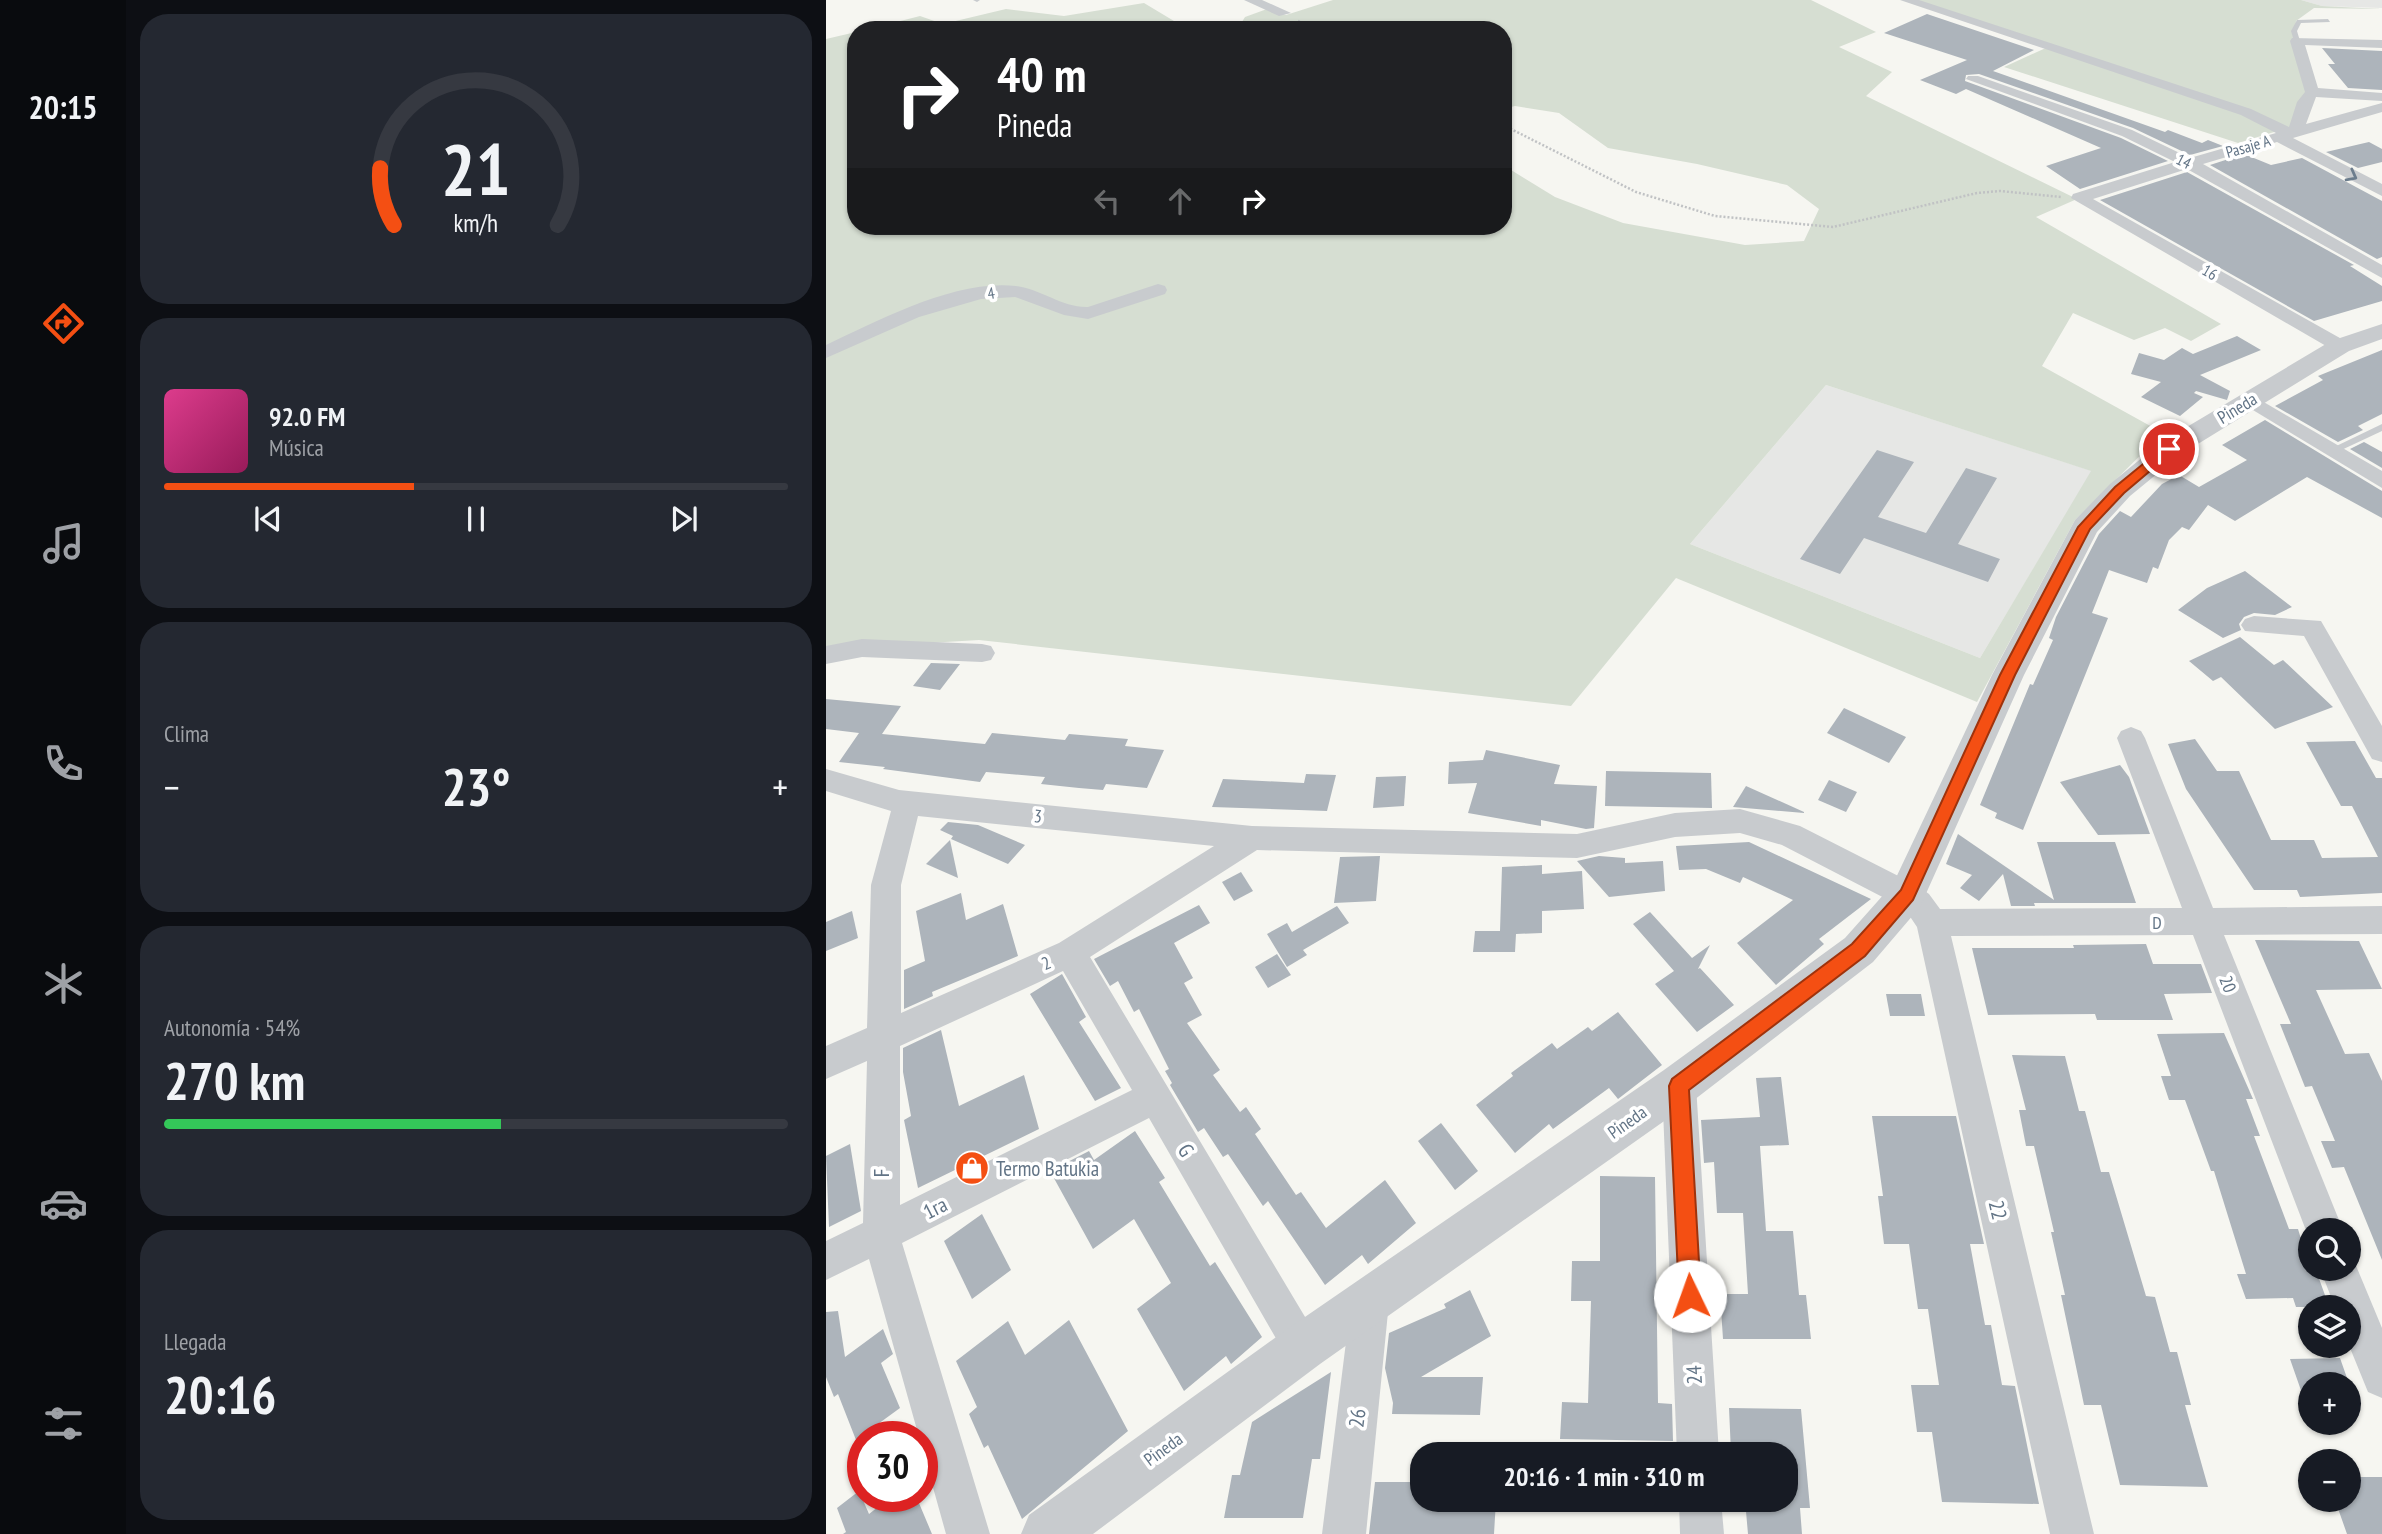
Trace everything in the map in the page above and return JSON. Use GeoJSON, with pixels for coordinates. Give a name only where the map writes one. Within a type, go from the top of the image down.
{"type":"FeatureCollection","features":[{"type":"Feature","properties":{"kind":"street"},"geometry":{"type":"LineString","coordinates":[[1250,0],[1284,13]]}},
{"type":"Feature","properties":{"kind":"street"},"geometry":{"type":"LineString","coordinates":[[1906,0],[2246,112],[2382,176]]}},
{"type":"Feature","properties":{"kind":"street"},"geometry":{"type":"LineString","coordinates":[[2312,92],[2297,41],[2382,44]]}},
{"type":"Feature","properties":{"kind":"street","name":"14"},"geometry":{"type":"LineString","coordinates":[[1973,79],[2127,133],[2189,163],[2382,273]]}},
{"type":"Feature","properties":{"kind":"street"},"geometry":{"type":"LineString","coordinates":[[2288,134],[2312,92]]}},
{"type":"Feature","properties":{"kind":"street"},"geometry":{"type":"LineString","coordinates":[[2312,92],[2382,97]]}},
{"type":"Feature","properties":{"kind":"street","name":"Pasaje A"},"geometry":{"type":"LineString","coordinates":[[2079,198],[2382,107]]}},
{"type":"Feature","properties":{"kind":"street"},"geometry":{"type":"LineString","coordinates":[[2288,134],[2382,191]]}},
{"type":"Feature","properties":{"kind":"street","name":"16"},"geometry":{"type":"LineString","coordinates":[[2079,198],[2340,346]]}},
{"type":"Feature","properties":{"kind":"street","name":"4"},"geometry":{"type":"LineString","coordinates":[[826,352],[916,312],[988,293],[1007,291],[1047,299],[1064,309],[1083,314],[1158,290]]}},
{"type":"Feature","properties":{"kind":"street","name":"Pineda"},"geometry":{"type":"LineString","coordinates":[[1048,1534],[1303,1347],[1679,1086],[1859,950],[1920,909],[2008,675],[2085,527],[2120,490],[2169,449],[2340,346],[2382,331]]}},
{"type":"Feature","properties":{"kind":"street"},"geometry":{"type":"LineString","coordinates":[[2250,400],[2382,481]]}},
{"type":"Feature","properties":{"kind":"street"},"geometry":{"type":"LineString","coordinates":[[2254,625],[2312,626],[2382,751]]}},
{"type":"Feature","properties":{"kind":"street"},"geometry":{"type":"LineString","coordinates":[[826,655],[862,648],[982,653]]}},
{"type":"Feature","properties":{"kind":"street","name":"20"},"geometry":{"type":"LineString","coordinates":[[2131,738],[2319,1218]]}},
{"type":"Feature","properties":{"kind":"street","name":"3"},"geometry":{"type":"LineString","coordinates":[[826,780],[907,803],[1252,838],[1577,846],[1675,825],[1740,821],[1790,835],[1920,909]]}},
{"type":"Feature","properties":{"kind":"street","name":"F"},"geometry":{"type":"LineString","coordinates":[[907,803],[886,885],[881,1235],[968,1534]]}},
{"type":"Feature","properties":{"kind":"street","name":"2"},"geometry":{"type":"LineString","coordinates":[[826,1063],[1070,953],[1252,838]]}},
{"type":"Feature","properties":{"kind":"street","name":"D"},"geometry":{"type":"LineString","coordinates":[[1920,909],[2203,921],[2382,920]]}},
{"type":"Feature","properties":{"kind":"street","name":"22"},"geometry":{"type":"LineString","coordinates":[[1920,909],[2072,1534]]}},
{"type":"Feature","properties":{"kind":"street","name":"G"},"geometry":{"type":"LineString","coordinates":[[1070,953],[1303,1347]]}},
{"type":"Feature","properties":{"kind":"street","name":"24"},"geometry":{"type":"LineString","coordinates":[[1679,1086],[1697,1442]]}},
{"type":"Feature","properties":{"kind":"street","name":"1ra"},"geometry":{"type":"LineString","coordinates":[[826,1261],[1155,1097]]}},
{"type":"Feature","properties":{"kind":"street"},"geometry":{"type":"LineString","coordinates":[[2344,1281],[2382,1378]]}},
{"type":"Feature","properties":{"kind":"street","name":"26"},"geometry":{"type":"LineString","coordinates":[[1343,1534],[1370,1302]]}},
{"type":"Feature","properties":{"kind":"street"},"geometry":{"type":"LineString","coordinates":[[1701,1512],[1702,1534]]}},
{"type":"Feature","properties":{"kind":"lane"},"geometry":{"type":"LineString","coordinates":[[2297,41],[2294,31],[2299,21],[2328,21]]}},
{"type":"Feature","properties":{"kind":"lane"},"geometry":{"type":"LineString","coordinates":[[2331,451],[2382,428]]}},
{"type":"Feature","properties":{"kind":"path"},"geometry":{"type":"LineString","coordinates":[[1512,130],[1636,192],[1715,216],[1833,226],[1977,193],[2000,191],[2079,198]]}},
{"type":"Feature","properties":{"kind":"shaded area"},"geometry":{"type":"Polygon","coordinates":[[[1333,0],[1811,0],[1876,32],[1839,47],[1892,72],[1866,96],[2077,199],[2036,217],[2221,324],[2191,341],[2165,328],[2134,340],[2073,313],[2042,366],[2163,433],[2075,520],[1977,702],[1676,578],[1571,706],[979,640],[826,649],[826,39],[847,34],[847,235],[1512,235],[1512,171],[1555,197],[1623,223],[1745,245],[1804,241],[1819,209],[1787,185],[1697,164],[1608,148],[1559,113],[1512,107],[1512,21],[1243,21],[1245,17],[1267,9],[1286,15],[1333,0]],[[1826,385],[1690,544],[1980,658],[2091,471],[1826,385]]]}},
{"type":"Feature","properties":{"kind":"shaded area"},"geometry":{"type":"Polygon","coordinates":[[[1912,0],[2301,0],[2322,6],[2382,9],[2314,8],[2296,21],[2294,44],[2312,88],[2297,125],[2238,143],[2004,67],[2048,47],[1912,0]]]}},
{"type":"Feature","properties":{"kind":"shaded area"},"geometry":{"type":"Polygon","coordinates":[[[2301,0],[2382,0],[2382,8],[2322,6],[2301,0]]]}},
{"type":"Feature","properties":{"kind":"shaded area"},"geometry":{"type":"Polygon","coordinates":[[[1144,3],[1174,21],[956,21],[1006,9],[1064,16],[1144,3]]]}},
{"type":"Feature","properties":{"kind":"shaded area"},"geometry":{"type":"Polygon","coordinates":[[[920,16],[934,21],[900,21],[920,16]]]}},
{"type":"Feature","properties":{"kind":"shaded area"},"geometry":{"type":"Polygon","coordinates":[[[1826,385],[2092,471],[1980,658],[1690,544],[1826,385]]]}},
{"type":"Feature","properties":{"kind":"building"},"geometry":{"type":"Polygon","coordinates":[[[1927,14],[2034,50],[1993,71],[2165,132],[2168,130],[2202,143],[2208,140],[2223,146],[2190,155],[2133,128],[1979,74],[1966,75],[1965,81],[2121,138],[2168,161],[2080,189],[2046,166],[2101,148],[1966,89],[1956,94],[1920,80],[1967,60],[1884,33],[1927,14]]]}},
{"type":"Feature","properties":{"kind":"building"},"geometry":{"type":"Polygon","coordinates":[[[2322,48],[2382,51],[2382,90],[2348,88],[2328,64],[2335,64],[2322,48]]]}},
{"type":"Feature","properties":{"kind":"building"},"geometry":{"type":"Polygon","coordinates":[[[2369,142],[2382,149],[2382,162],[2358,168],[2326,152],[2369,142]]]}},
{"type":"Feature","properties":{"kind":"building"},"geometry":{"type":"Polygon","coordinates":[[[2244,154],[2271,165],[2302,158],[2382,201],[2382,257],[2377,259],[2210,165],[2244,154]]]}},
{"type":"Feature","properties":{"kind":"building"},"geometry":{"type":"Polygon","coordinates":[[[2187,172],[2354,265],[2350,266],[2382,286],[2382,301],[2314,321],[2100,200],[2187,172]]]}},
{"type":"Feature","properties":{"kind":"building"},"geometry":{"type":"Polygon","coordinates":[[[2237,336],[2261,350],[2200,375],[2230,391],[2227,400],[2196,391],[2194,393],[2203,397],[2180,416],[2141,397],[2161,382],[2131,374],[2139,353],[2164,360],[2182,348],[2193,354],[2237,336]]]}},
{"type":"Feature","properties":{"kind":"building"},"geometry":{"type":"Polygon","coordinates":[[[2382,350],[2382,414],[2358,426],[2363,430],[2338,442],[2275,406],[2323,380],[2318,376],[2382,350]]]}},
{"type":"Feature","properties":{"kind":"building"},"geometry":{"type":"Polygon","coordinates":[[[2265,420],[2382,491],[2382,518],[2307,477],[2235,521],[2208,505],[2189,530],[2182,527],[2169,540],[2158,569],[2153,567],[2147,583],[2109,570],[2092,613],[2108,618],[2023,830],[1995,818],[1997,813],[1980,805],[2030,684],[2033,685],[2053,640],[2049,638],[2056,617],[2099,534],[2120,511],[2131,517],[2162,484],[2179,475],[2199,487],[2247,460],[2222,445],[2265,420]]]}},
{"type":"Feature","properties":{"kind":"building"},"geometry":{"type":"Polygon","coordinates":[[[2364,442],[2382,452],[2382,468],[2350,449],[2364,442]]]}},
{"type":"Feature","properties":{"kind":"building"},"geometry":{"type":"Polygon","coordinates":[[[1877,450],[1914,462],[1878,517],[1926,533],[1966,468],[1997,478],[1958,544],[2000,559],[1988,582],[1864,538],[1840,574],[1800,559],[1877,450]]]}},
{"type":"Feature","properties":{"kind":"building"},"geometry":{"type":"Polygon","coordinates":[[[2245,571],[2292,607],[2275,615],[2254,613],[2244,617],[2239,624],[2241,630],[2223,638],[2178,610],[2207,588],[2245,571]]]}},
{"type":"Feature","properties":{"kind":"building"},"geometry":{"type":"Polygon","coordinates":[[[2240,637],[2274,665],[2283,660],[2333,707],[2275,729],[2221,677],[2213,681],[2189,661],[2240,637]]]}},
{"type":"Feature","properties":{"kind":"building"},"geometry":{"type":"Polygon","coordinates":[[[931,663],[960,664],[940,690],[913,686],[931,663]]]}},
{"type":"Feature","properties":{"kind":"building"},"geometry":{"type":"Polygon","coordinates":[[[826,699],[901,706],[882,734],[985,744],[992,733],[1065,740],[1069,734],[1128,739],[1125,746],[1164,750],[1147,788],[1106,784],[1103,790],[1079,788],[1041,784],[1045,777],[986,772],[980,782],[883,769],[885,767],[839,762],[859,733],[826,729],[826,699]]]}},
{"type":"Feature","properties":{"kind":"building"},"geometry":{"type":"Polygon","coordinates":[[[1844,708],[1906,737],[1889,763],[1827,733],[1844,708]]]}},
{"type":"Feature","properties":{"kind":"building"},"geometry":{"type":"Polygon","coordinates":[[[2195,739],[2217,771],[2239,771],[2271,840],[2314,840],[2322,858],[2378,857],[2352,806],[2341,806],[2306,742],[2355,741],[2376,778],[2382,778],[2382,893],[2300,897],[2297,890],[2254,890],[2186,789],[2168,744],[2195,739]]]}},
{"type":"Feature","properties":{"kind":"building"},"geometry":{"type":"Polygon","coordinates":[[[1486,750],[1560,765],[1554,784],[1597,786],[1594,828],[1586,829],[1541,820],[1541,826],[1468,813],[1477,783],[1448,784],[1449,762],[1483,760],[1486,750]]]}},
{"type":"Feature","properties":{"kind":"building"},"geometry":{"type":"Polygon","coordinates":[[[2120,765],[2129,777],[2150,834],[2098,835],[2060,782],[2120,765]]]}},
{"type":"Feature","properties":{"kind":"building"},"geometry":{"type":"Polygon","coordinates":[[[1606,771],[1711,773],[1712,808],[1605,806],[1606,771]]]}},
{"type":"Feature","properties":{"kind":"building"},"geometry":{"type":"Polygon","coordinates":[[[1306,774],[1336,775],[1327,811],[1212,807],[1223,779],[1304,783],[1306,774]]]}},
{"type":"Feature","properties":{"kind":"building"},"geometry":{"type":"Polygon","coordinates":[[[1406,776],[1404,806],[1373,808],[1376,777],[1406,776]]]}},
{"type":"Feature","properties":{"kind":"building"},"geometry":{"type":"Polygon","coordinates":[[[1829,780],[1857,792],[1846,812],[1818,800],[1829,780]]]}},
{"type":"Feature","properties":{"kind":"building"},"geometry":{"type":"Polygon","coordinates":[[[1746,786],[1804,812],[1804,813],[1733,807],[1746,786]]]}},
{"type":"Feature","properties":{"kind":"building"},"geometry":{"type":"Polygon","coordinates":[[[948,822],[978,825],[1025,845],[1008,864],[951,839],[953,836],[940,830],[948,822]]]}},
{"type":"Feature","properties":{"kind":"building"},"geometry":{"type":"Polygon","coordinates":[[[1958,834],[2054,900],[2037,842],[2115,842],[2136,903],[2034,903],[2035,906],[2011,906],[2003,874],[1979,901],[1960,888],[1972,875],[1946,864],[1958,834]]]}},
{"type":"Feature","properties":{"kind":"building"},"geometry":{"type":"Polygon","coordinates":[[[950,840],[958,878],[926,864],[950,840]]]}},
{"type":"Feature","properties":{"kind":"building"},"geometry":{"type":"Polygon","coordinates":[[[1749,842],[1871,899],[1819,939],[1824,944],[1776,985],[1737,943],[1793,900],[1743,877],[1740,883],[1706,869],[1679,870],[1676,846],[1749,842]]]}},
{"type":"Feature","properties":{"kind":"building"},"geometry":{"type":"Polygon","coordinates":[[[1380,856],[1376,901],[1334,903],[1340,857],[1380,856]]]}},
{"type":"Feature","properties":{"kind":"building"},"geometry":{"type":"Polygon","coordinates":[[[1599,856],[1625,858],[1625,863],[1663,861],[1665,891],[1609,897],[1577,861],[1599,856]]]}},
{"type":"Feature","properties":{"kind":"building"},"geometry":{"type":"Polygon","coordinates":[[[1542,865],[1542,874],[1582,871],[1584,909],[1542,911],[1542,933],[1516,934],[1515,952],[1473,952],[1475,931],[1500,931],[1502,867],[1542,865]]]}},
{"type":"Feature","properties":{"kind":"building"},"geometry":{"type":"Polygon","coordinates":[[[1241,872],[1253,891],[1234,901],[1222,882],[1241,872]]]}},
{"type":"Feature","properties":{"kind":"building"},"geometry":{"type":"Polygon","coordinates":[[[961,893],[966,920],[1003,904],[1018,956],[932,992],[933,996],[904,1009],[904,970],[925,961],[916,911],[961,893]]]}},
{"type":"Feature","properties":{"kind":"building"},"geometry":{"type":"Polygon","coordinates":[[[1199,905],[1210,923],[1174,943],[1193,978],[1184,983],[1202,1015],[1187,1023],[1220,1070],[1213,1075],[1240,1112],[1246,1107],[1261,1129],[1255,1134],[1296,1195],[1301,1192],[1326,1228],[1385,1180],[1416,1223],[1368,1264],[1362,1255],[1325,1285],[1268,1201],[1263,1206],[1228,1154],[1223,1157],[1204,1128],[1198,1132],[1170,1085],[1172,1083],[1165,1071],[1169,1069],[1139,1009],[1134,1012],[1118,981],[1110,986],[1094,959],[1199,905]]]}},
{"type":"Feature","properties":{"kind":"building"},"geometry":{"type":"Polygon","coordinates":[[[1337,906],[1349,923],[1303,950],[1307,955],[1287,967],[1267,934],[1287,923],[1292,932],[1337,906]]]}},
{"type":"Feature","properties":{"kind":"building"},"geometry":{"type":"Polygon","coordinates":[[[852,911],[858,938],[826,951],[826,922],[852,911]]]}},
{"type":"Feature","properties":{"kind":"building"},"geometry":{"type":"Polygon","coordinates":[[[1650,912],[1692,958],[1710,945],[1698,969],[1700,968],[1734,1005],[1697,1032],[1655,984],[1674,971],[1633,924],[1650,912]]]}},
{"type":"Feature","properties":{"kind":"building"},"geometry":{"type":"Polygon","coordinates":[[[2255,940],[2359,941],[2382,989],[2316,990],[2345,1054],[2369,1053],[2382,1081],[2382,1260],[2344,1167],[2332,1168],[2321,1141],[2335,1141],[2312,1086],[2305,1087],[2280,1024],[2291,1024],[2255,940]]]}},
{"type":"Feature","properties":{"kind":"building"},"geometry":{"type":"Polygon","coordinates":[[[2146,944],[2153,964],[2201,964],[2212,993],[2164,994],[2173,1020],[2097,1020],[2095,1014],[1988,1015],[1972,948],[2074,948],[2073,945],[2146,944]]]}},
{"type":"Feature","properties":{"kind":"building"},"geometry":{"type":"Polygon","coordinates":[[[1277,954],[1291,975],[1268,988],[1255,967],[1277,954]]]}},
{"type":"Feature","properties":{"kind":"building"},"geometry":{"type":"Polygon","coordinates":[[[1062,974],[1086,1017],[1079,1022],[1121,1088],[1095,1101],[1030,994],[1062,974]]]}},
{"type":"Feature","properties":{"kind":"building"},"geometry":{"type":"Polygon","coordinates":[[[1886,994],[1921,994],[1925,1016],[1890,1016],[1886,994]]]}},
{"type":"Feature","properties":{"kind":"building"},"geometry":{"type":"Polygon","coordinates":[[[1618,1012],[1662,1065],[1618,1099],[1609,1088],[1553,1129],[1549,1124],[1515,1153],[1476,1105],[1513,1076],[1511,1073],[1552,1043],[1557,1049],[1588,1027],[1592,1031],[1618,1012]]]}},
{"type":"Feature","properties":{"kind":"building"},"geometry":{"type":"Polygon","coordinates":[[[941,1030],[959,1106],[1024,1075],[1039,1129],[918,1188],[904,1120],[911,1116],[903,1072],[903,1048],[941,1030]]]}},
{"type":"Feature","properties":{"kind":"building"},"geometry":{"type":"Polygon","coordinates":[[[2224,1033],[2253,1099],[2246,1099],[2260,1136],[2254,1136],[2289,1229],[2298,1229],[2298,1281],[2320,1281],[2325,1295],[2298,1295],[2298,1307],[2293,1298],[2246,1299],[2237,1274],[2246,1274],[2214,1171],[2211,1171],[2185,1100],[2169,1100],[2161,1076],[2171,1076],[2157,1034],[2224,1033]]]}},
{"type":"Feature","properties":{"kind":"building"},"geometry":{"type":"Polygon","coordinates":[[[2012,1055],[2065,1056],[2079,1111],[2085,1111],[2101,1172],[2109,1172],[2146,1296],[2155,1297],[2170,1352],[2177,1352],[2191,1405],[2185,1405],[2208,1487],[2120,1485],[2101,1405],[2084,1405],[2061,1295],[2065,1295],[2051,1232],[2054,1232],[2034,1146],[2026,1146],[2019,1110],[2026,1110],[2012,1055]]]}},
{"type":"Feature","properties":{"kind":"building"},"geometry":{"type":"Polygon","coordinates":[[[1781,1077],[1789,1145],[1760,1146],[1766,1231],[1793,1231],[1799,1295],[1806,1295],[1811,1339],[1723,1339],[1720,1294],[1748,1294],[1743,1213],[1717,1213],[1714,1162],[1704,1163],[1701,1120],[1760,1117],[1756,1078],[1781,1077]]]}},
{"type":"Feature","properties":{"kind":"building"},"geometry":{"type":"Polygon","coordinates":[[[1872,1116],[1956,1116],[1984,1244],[1970,1244],[1985,1325],[1991,1325],[2002,1385],[2015,1386],[2039,1504],[1942,1502],[1932,1432],[1917,1432],[1911,1385],[1939,1385],[1928,1309],[1918,1309],[1909,1244],[1884,1244],[1878,1196],[1883,1196],[1872,1116]]]}},
{"type":"Feature","properties":{"kind":"building"},"geometry":{"type":"Polygon","coordinates":[[[1441,1123],[1478,1171],[1455,1190],[1418,1141],[1441,1123]]]}},
{"type":"Feature","properties":{"kind":"building"},"geometry":{"type":"Polygon","coordinates":[[[1135,1131],[1165,1178],[1159,1182],[1210,1266],[1215,1262],[1262,1337],[1231,1364],[1226,1356],[1184,1391],[1137,1309],[1171,1283],[1134,1219],[1093,1249],[1050,1171],[1089,1151],[1094,1160],[1135,1131]]]}},
{"type":"Feature","properties":{"kind":"building"},"geometry":{"type":"Polygon","coordinates":[[[850,1144],[861,1211],[829,1227],[826,1156],[850,1144]]]}},
{"type":"Feature","properties":{"kind":"building"},"geometry":{"type":"Polygon","coordinates":[[[1600,1176],[1655,1177],[1658,1403],[1672,1404],[1673,1441],[1560,1439],[1562,1402],[1588,1403],[1591,1301],[1571,1301],[1572,1261],[1600,1261],[1600,1176]]]}},
{"type":"Feature","properties":{"kind":"building"},"geometry":{"type":"Polygon","coordinates":[[[982,1214],[1011,1270],[972,1299],[944,1241],[982,1214]]]}},
{"type":"Feature","properties":{"kind":"building"},"geometry":{"type":"Polygon","coordinates":[[[1470,1290],[1491,1336],[1421,1377],[1483,1377],[1480,1415],[1392,1414],[1393,1403],[1385,1368],[1389,1333],[1446,1308],[1444,1304],[1470,1290]]]}},
{"type":"Feature","properties":{"kind":"building"},"geometry":{"type":"Polygon","coordinates":[[[838,1311],[845,1357],[883,1329],[893,1354],[881,1363],[900,1408],[882,1421],[849,1421],[838,1394],[834,1397],[826,1377],[826,1312],[838,1311]]]}},
{"type":"Feature","properties":{"kind":"building"},"geometry":{"type":"Polygon","coordinates":[[[1069,1320],[1128,1431],[1022,1519],[988,1445],[984,1448],[969,1414],[977,1407],[956,1361],[1008,1321],[1025,1355],[1069,1320]]]}},
{"type":"Feature","properties":{"kind":"building"},"geometry":{"type":"Polygon","coordinates":[[[2340,1358],[2345,1372],[2298,1372],[2298,1382],[2290,1359],[2340,1358]]]}},
{"type":"Feature","properties":{"kind":"building"},"geometry":{"type":"Polygon","coordinates":[[[1331,1372],[1320,1459],[1312,1459],[1303,1518],[1224,1518],[1232,1475],[1240,1475],[1252,1422],[1331,1372]]]}},
{"type":"Feature","properties":{"kind":"building"},"geometry":{"type":"Polygon","coordinates":[[[1729,1408],[1801,1409],[1810,1508],[1800,1508],[1802,1534],[1748,1534],[1746,1512],[1798,1512],[1798,1442],[1731,1442],[1729,1408]]]}},
{"type":"Feature","properties":{"kind":"building"},"geometry":{"type":"Polygon","coordinates":[[[2361,1477],[2382,1477],[2382,1534],[2347,1534],[2339,1512],[2361,1512],[2361,1477]]]}},
{"type":"Feature","properties":{"kind":"building"},"geometry":{"type":"Polygon","coordinates":[[[1375,1482],[1410,1482],[1410,1512],[1495,1512],[1494,1534],[1369,1534],[1375,1482]]]}},
{"type":"Feature","properties":{"kind":"building"},"geometry":{"type":"Polygon","coordinates":[[[847,1500],[847,1512],[923,1512],[932,1534],[843,1534],[846,1532],[837,1508],[847,1500]]]}},
{"type":"Feature","properties":{"kind":"place","name":"Termo Batukia"},"geometry":{"type":"Point","coordinates":[972,1168]}},
{"type":"Feature","properties":{"kind":"route"},"geometry":{"type":"LineString","coordinates":[[1690,1296],[1679,1086],[1859,950],[1907,895],[1941,815],[2008,675],[2085,527],[2120,490],[2169,449]]}}]}
